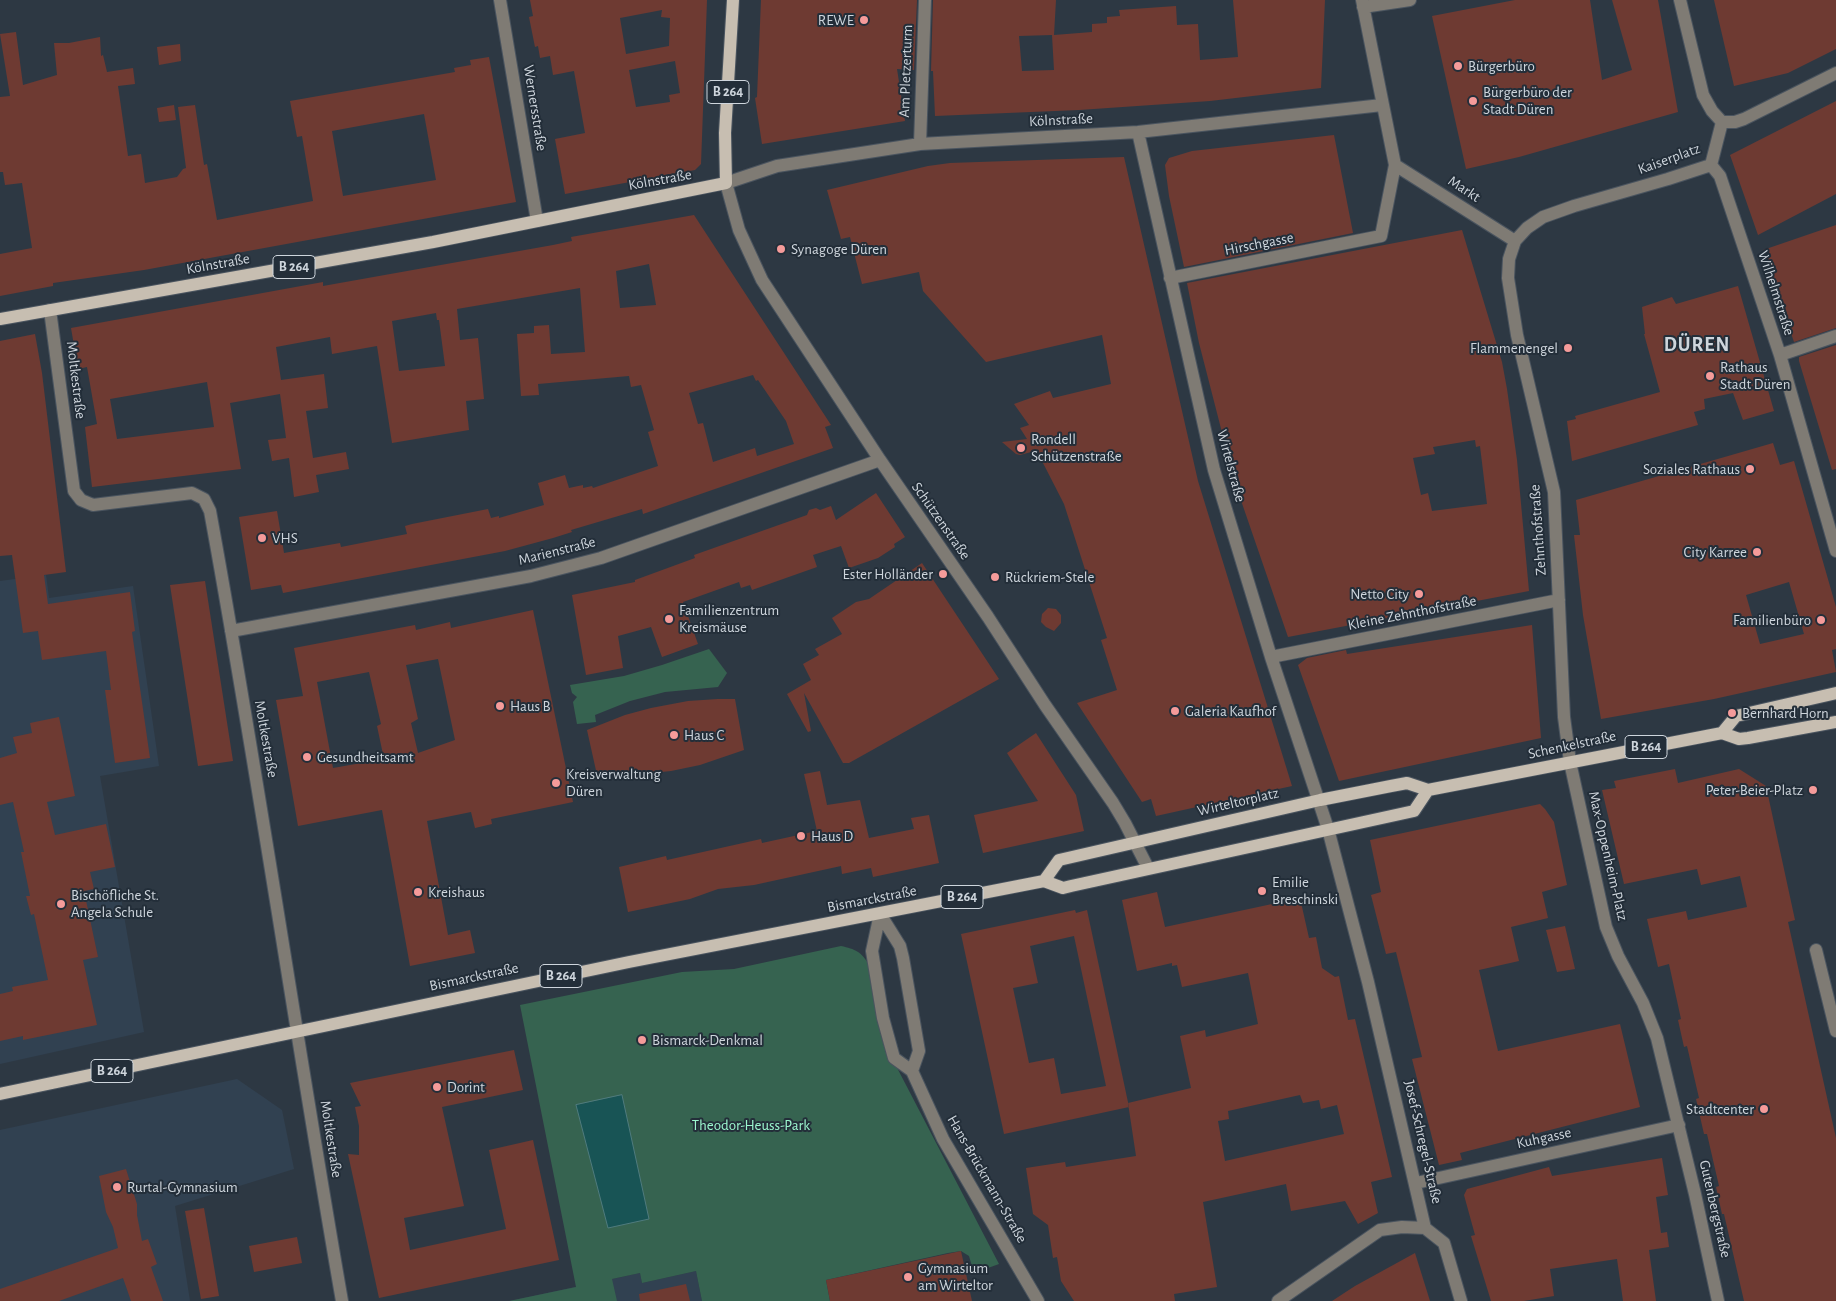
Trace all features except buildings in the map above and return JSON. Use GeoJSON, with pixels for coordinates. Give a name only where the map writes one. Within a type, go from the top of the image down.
{"type":"FeatureCollection","features":[{"type":"Feature","properties":{"kind":"main road","name":"B 264"},"geometry":{"type":"LineString","coordinates":[[726,183],[725,133],[733,0]]}},
{"type":"Feature","properties":{"kind":"main road","name":"Kölnstraße"},"geometry":{"type":"LineString","coordinates":[[0,319],[433,242],[726,183]]}},
{"type":"Feature","properties":{"kind":"main road"},"geometry":{"type":"LineString","coordinates":[[1722,733],[1736,716],[1836,693]]}},
{"type":"Feature","properties":{"kind":"main road","name":"Schenkelstraße"},"geometry":{"type":"LineString","coordinates":[[1320,800],[1407,783],[1428,790],[1722,733],[1739,739],[1836,722]]}},
{"type":"Feature","properties":{"kind":"main road","name":"B 264"},"geometry":{"type":"LineString","coordinates":[[1148,868],[1414,811],[1428,790]]}},
{"type":"Feature","properties":{"kind":"main road","name":"Wirteltorplatz"},"geometry":{"type":"LineString","coordinates":[[1135,842],[1320,800]]}},
{"type":"Feature","properties":{"kind":"main road","name":"B 264"},"geometry":{"type":"LineString","coordinates":[[1044,881],[1059,860],[1135,842]]}},
{"type":"Feature","properties":{"kind":"main road","name":"Bismarckstraße"},"geometry":{"type":"LineString","coordinates":[[0,1094],[629,962],[1044,881],[1063,888],[1148,868]]}},
{"type":"Feature","properties":{"kind":"street","name":"Wernersstraße"},"geometry":{"type":"LineString","coordinates":[[500,0],[537,221]]}},
{"type":"Feature","properties":{"kind":"street","name":"Am Pletzerturm"},"geometry":{"type":"LineString","coordinates":[[920,144],[925,0]]}},
{"type":"Feature","properties":{"kind":"street"},"geometry":{"type":"LineString","coordinates":[[1395,165],[1362,4],[1410,0]]}},
{"type":"Feature","properties":{"kind":"street"},"geometry":{"type":"LineString","coordinates":[[1680,0],[1703,95],[1712,111],[1722,122],[1735,122],[1744,119],[1836,73]]}},
{"type":"Feature","properties":{"kind":"street","name":"Kölnstraße"},"geometry":{"type":"LineString","coordinates":[[726,183],[777,166],[920,144],[1138,132],[1382,105]]}},
{"type":"Feature","properties":{"kind":"street","name":"Kaiserplatz"},"geometry":{"type":"LineString","coordinates":[[1515,241],[1527,228],[1544,217],[1574,206],[1623,193],[1711,165],[1722,122]]}},
{"type":"Feature","properties":{"kind":"street","name":"Wirtelstraße"},"geometry":{"type":"LineString","coordinates":[[1138,132],[1214,470],[1271,657],[1320,800]]}},
{"type":"Feature","properties":{"kind":"street","name":"Markt"},"geometry":{"type":"LineString","coordinates":[[1395,165],[1515,241]]}},
{"type":"Feature","properties":{"kind":"street","name":"Hirschgasse"},"geometry":{"type":"LineString","coordinates":[[1170,278],[1381,236],[1395,165]]}},
{"type":"Feature","properties":{"kind":"street","name":"Wilhelmstraße"},"geometry":{"type":"LineString","coordinates":[[1711,165],[1720,176],[1780,355],[1836,551]]}},
{"type":"Feature","properties":{"kind":"street","name":"Schützenstraße"},"geometry":{"type":"LineString","coordinates":[[726,183],[739,230],[762,280],[880,460],[1113,803],[1148,868]]}},
{"type":"Feature","properties":{"kind":"street","name":"Zehnthofstraße"},"geometry":{"type":"LineString","coordinates":[[1515,241],[1509,259],[1508,278],[1517,335],[1554,492],[1564,717],[1570,762]]}},
{"type":"Feature","properties":{"kind":"street","name":"Moltkestraße"},"geometry":{"type":"LineString","coordinates":[[50,310],[74,491],[81,500],[93,504],[192,493],[204,499],[210,511],[342,1301]]}},
{"type":"Feature","properties":{"kind":"street"},"geometry":{"type":"LineString","coordinates":[[1780,355],[1836,336]]}},
{"type":"Feature","properties":{"kind":"street","name":"Marienstraße"},"geometry":{"type":"LineString","coordinates":[[231,631],[531,576],[601,558],[880,460]]}},
{"type":"Feature","properties":{"kind":"street","name":"Kleine Zehnthofstraße"},"geometry":{"type":"LineString","coordinates":[[1271,657],[1559,600]]}},
{"type":"Feature","properties":{"kind":"street","name":"Max-Oppenheim-Platz"},"geometry":{"type":"LineString","coordinates":[[1570,762],[1606,926],[1618,956],[1643,1003],[1657,1038],[1679,1125]]}},
{"type":"Feature","properties":{"kind":"street"},"geometry":{"type":"LineString","coordinates":[[1320,800],[1328,829]]}},
{"type":"Feature","properties":{"kind":"street","name":"Josef-Schregel-Straße"},"geometry":{"type":"LineString","coordinates":[[1328,829],[1368,982],[1425,1228]]}},
{"type":"Feature","properties":{"kind":"street"},"geometry":{"type":"LineString","coordinates":[[880,914],[900,946],[903,958],[919,1051],[912,1071]]}},
{"type":"Feature","properties":{"kind":"street","name":"Hans-Brückmann-Straße"},"geometry":{"type":"LineString","coordinates":[[880,914],[872,951],[882,1018],[894,1058],[912,1071],[943,1139],[1038,1301]]}},
{"type":"Feature","properties":{"kind":"street"},"geometry":{"type":"LineString","coordinates":[[1816,950],[1836,1031]]}},
{"type":"Feature","properties":{"kind":"street","name":"Kuhgasse"},"geometry":{"type":"LineString","coordinates":[[1416,1183],[1679,1125]]}},
{"type":"Feature","properties":{"kind":"street","name":"Gutenbergstraße"},"geometry":{"type":"LineString","coordinates":[[1679,1125],[1718,1301]]}},
{"type":"Feature","properties":{"kind":"street"},"geometry":{"type":"LineString","coordinates":[[1278,1301],[1380,1230],[1402,1227],[1425,1228],[1444,1243],[1462,1301]]}},
{"type":"Feature","properties":{"kind":"shaded area","name":"Bischöfliche St. Angela Schule"},"geometry":{"type":"Polygon","coordinates":[[[46,575],[49,598],[133,586],[159,766],[100,776],[144,1032],[0,1064],[0,581],[46,575]]]}},
{"type":"Feature","properties":{"kind":"shaded area","name":"Rurtal-Gymnasium"},"geometry":{"type":"Polygon","coordinates":[[[237,1079],[282,1110],[294,1169],[175,1206],[190,1301],[0,1301],[0,1130],[237,1079]]]}},
{"type":"Feature","properties":{"kind":"shaded area"},"geometry":{"type":"Polygon","coordinates":[[[622,1095],[649,1219],[608,1228],[576,1105],[622,1095]]]}},
{"type":"Feature","properties":{"kind":"shaded area"},"geometry":{"type":"Polygon","coordinates":[[[696,1271],[702,1301],[510,1301],[640,1273],[642,1283],[696,1271]]]}},
{"type":"Feature","properties":{"kind":"green space"},"geometry":{"type":"Polygon","coordinates":[[[709,649],[727,673],[718,687],[665,692],[630,701],[595,715],[596,722],[577,724],[573,702],[577,697],[572,693],[570,685],[624,676],[709,649]]]}},
{"type":"Feature","properties":{"kind":"green space","name":"Theodor-Heuss-Park"},"geometry":{"type":"Polygon","coordinates":[[[841,946],[858,952],[869,965],[893,1060],[999,1264],[974,1273],[969,1256],[961,1251],[948,1253],[826,1280],[830,1301],[702,1301],[696,1271],[642,1283],[640,1273],[612,1279],[617,1301],[509,1301],[576,1287],[520,1005],[682,972],[734,969],[841,946]]]}},
{"type":"Feature","properties":{"kind":"place","name":"REWE"},"geometry":{"type":"Point","coordinates":[864,20]}},
{"type":"Feature","properties":{"kind":"place","name":"Bürgerbüro"},"geometry":{"type":"Point","coordinates":[1458,66]}},
{"type":"Feature","properties":{"kind":"place","name":"Bürgerbüro der Stadt Düren"},"geometry":{"type":"Point","coordinates":[1473,101]}},
{"type":"Feature","properties":{"kind":"place","name":"Synagoge Düren"},"geometry":{"type":"Point","coordinates":[781,249]}},
{"type":"Feature","properties":{"kind":"place","name":"Flammenengel"},"geometry":{"type":"Point","coordinates":[1568,348]}},
{"type":"Feature","properties":{"kind":"place","name":"Rathaus Stadt Düren"},"geometry":{"type":"Point","coordinates":[1710,376]}},
{"type":"Feature","properties":{"kind":"place","name":"Rondell Schützenstraße"},"geometry":{"type":"Point","coordinates":[1021,448]}},
{"type":"Feature","properties":{"kind":"place","name":"Soziales Rathaus"},"geometry":{"type":"Point","coordinates":[1750,469]}},
{"type":"Feature","properties":{"kind":"place","name":"VHS"},"geometry":{"type":"Point","coordinates":[262,538]}},
{"type":"Feature","properties":{"kind":"place","name":"City Karree"},"geometry":{"type":"Point","coordinates":[1757,552]}},
{"type":"Feature","properties":{"kind":"place","name":"Ester Holländer"},"geometry":{"type":"Point","coordinates":[943,574]}},
{"type":"Feature","properties":{"kind":"place","name":"Rückriem-Stele"},"geometry":{"type":"Point","coordinates":[995,577]}},
{"type":"Feature","properties":{"kind":"place","name":"Netto City"},"geometry":{"type":"Point","coordinates":[1419,594]}},
{"type":"Feature","properties":{"kind":"place","name":"Familienzentrum Kreismäuse"},"geometry":{"type":"Point","coordinates":[669,619]}},
{"type":"Feature","properties":{"kind":"place","name":"Familienbüro"},"geometry":{"type":"Point","coordinates":[1821,620]}},
{"type":"Feature","properties":{"kind":"place","name":"Haus B"},"geometry":{"type":"Point","coordinates":[500,706]}},
{"type":"Feature","properties":{"kind":"place","name":"Galeria Kaufhof"},"geometry":{"type":"Point","coordinates":[1175,711]}},
{"type":"Feature","properties":{"kind":"place","name":"Bernhard Horn"},"geometry":{"type":"Point","coordinates":[1732,713]}},
{"type":"Feature","properties":{"kind":"place","name":"Haus C"},"geometry":{"type":"Point","coordinates":[674,735]}},
{"type":"Feature","properties":{"kind":"place","name":"Gesundheitsamt"},"geometry":{"type":"Point","coordinates":[307,757]}},
{"type":"Feature","properties":{"kind":"place","name":"Kreisverwaltung Düren"},"geometry":{"type":"Point","coordinates":[556,783]}},
{"type":"Feature","properties":{"kind":"place","name":"Peter-Beier-Platz"},"geometry":{"type":"Point","coordinates":[1813,790]}},
{"type":"Feature","properties":{"kind":"place","name":"Haus D"},"geometry":{"type":"Point","coordinates":[801,836]}},
{"type":"Feature","properties":{"kind":"place","name":"Emilie Breschinski"},"geometry":{"type":"Point","coordinates":[1262,891]}},
{"type":"Feature","properties":{"kind":"place","name":"Kreishaus"},"geometry":{"type":"Point","coordinates":[418,892]}},
{"type":"Feature","properties":{"kind":"place","name":"Bischöfliche St. Angela Schule"},"geometry":{"type":"Point","coordinates":[61,904]}},
{"type":"Feature","properties":{"kind":"place","name":"Bismarck-Denkmal"},"geometry":{"type":"Point","coordinates":[642,1040]}},
{"type":"Feature","properties":{"kind":"place","name":"Dorint"},"geometry":{"type":"Point","coordinates":[437,1087]}},
{"type":"Feature","properties":{"kind":"place","name":"Stadtcenter"},"geometry":{"type":"Point","coordinates":[1764,1109]}},
{"type":"Feature","properties":{"kind":"place","name":"Rurtal-Gymnasium"},"geometry":{"type":"Point","coordinates":[117,1187]}},
{"type":"Feature","properties":{"kind":"place","name":"Gymnasium am Wirteltor"},"geometry":{"type":"Point","coordinates":[908,1277]}},
{"type":"Feature","properties":{"kind":"district","name":"DÜREN"},"geometry":{"type":"Point","coordinates":[1697,345]}}]}
